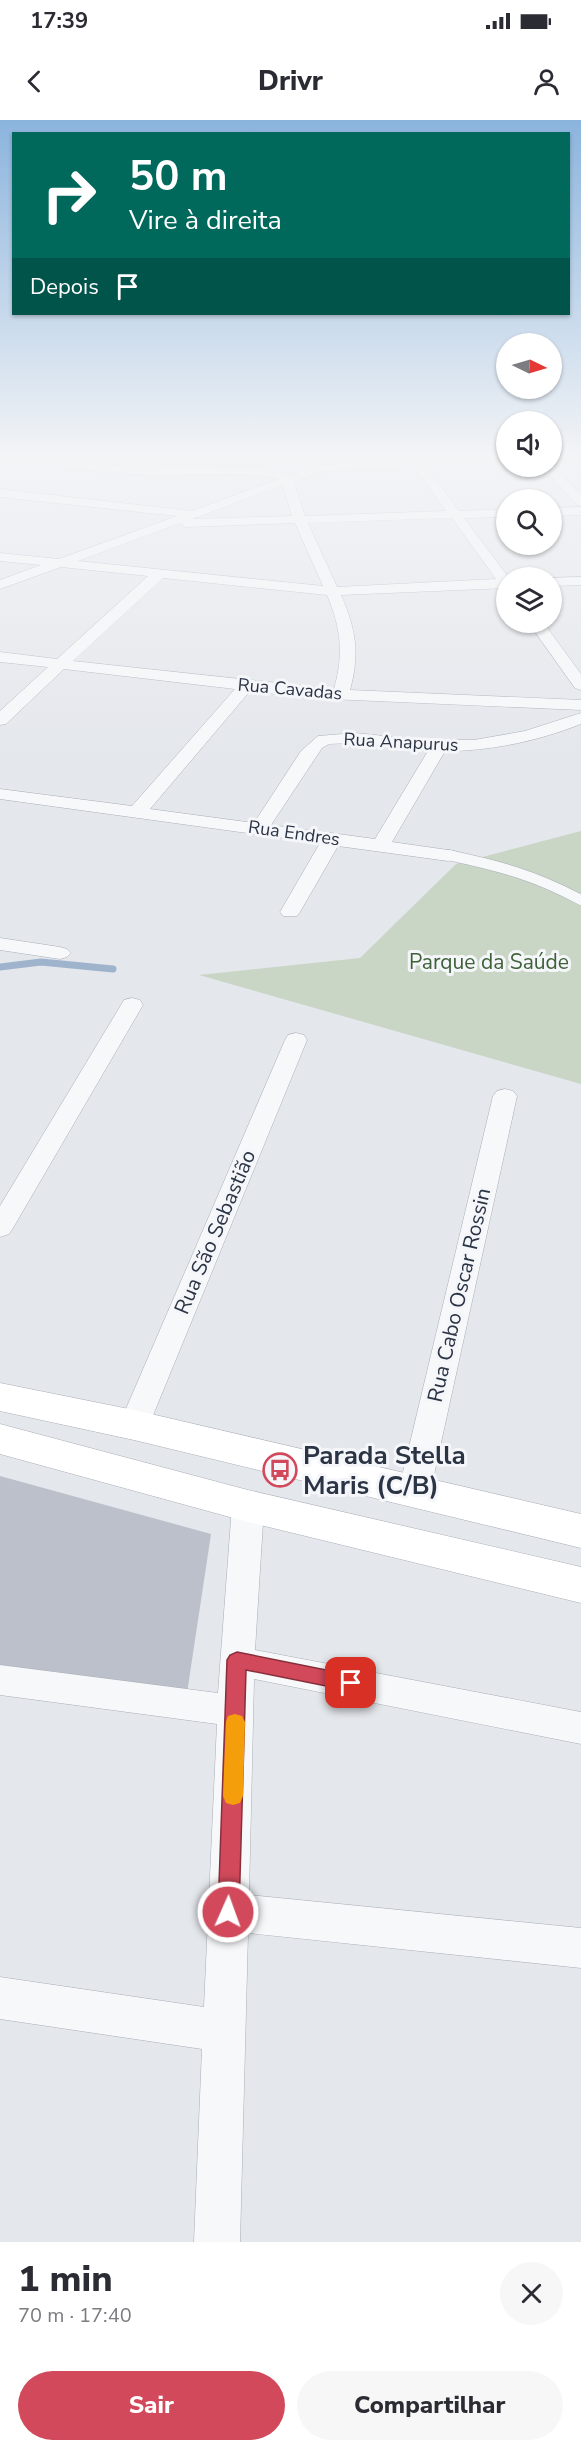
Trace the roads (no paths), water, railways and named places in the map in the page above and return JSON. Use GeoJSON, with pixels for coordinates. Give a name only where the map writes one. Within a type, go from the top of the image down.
{"type":"FeatureCollection","features":[{"type":"Feature","properties":{"kind":"main road"},"geometry":{"type":"LineString","coordinates":[[0,1397],[134,1425],[581,1531]]}},
{"type":"Feature","properties":{"kind":"main road"},"geometry":{"type":"LineString","coordinates":[[0,1439],[248,1506],[581,1585]]}},
{"type":"Feature","properties":{"kind":"street"},"geometry":{"type":"LineString","coordinates":[[0,585],[85,554]]}},
{"type":"Feature","properties":{"kind":"street"},"geometry":{"type":"LineString","coordinates":[[315,554],[340,609],[349,642],[347,672],[341,694]]}},
{"type":"Feature","properties":{"kind":"street"},"geometry":{"type":"LineString","coordinates":[[485,554],[496,569]]}},
{"type":"Feature","properties":{"kind":"street"},"geometry":{"type":"LineString","coordinates":[[0,557],[331,591],[496,584]]}},
{"type":"Feature","properties":{"kind":"street"},"geometry":{"type":"LineString","coordinates":[[0,720],[159,574]]}},
{"type":"Feature","properties":{"kind":"street"},"geometry":{"type":"LineString","coordinates":[[562,581],[581,580]]}},
{"type":"Feature","properties":{"kind":"street"},"geometry":{"type":"LineString","coordinates":[[543,633],[581,685]]}},
{"type":"Feature","properties":{"kind":"street","name":"Rua Cavadas"},"geometry":{"type":"LineString","coordinates":[[0,657],[246,686],[341,694],[581,705]]}},
{"type":"Feature","properties":{"kind":"street"},"geometry":{"type":"LineString","coordinates":[[137,812],[246,686]]}},
{"type":"Feature","properties":{"kind":"street","name":"Rua Anapurus"},"geometry":{"type":"LineString","coordinates":[[260,828],[307,755],[316,744],[325,739],[349,737],[439,746],[511,739],[581,718]]}},
{"type":"Feature","properties":{"kind":"street"},"geometry":{"type":"LineString","coordinates":[[381,845],[439,746]]}},
{"type":"Feature","properties":{"kind":"street","name":"Rua Endres"},"geometry":{"type":"LineString","coordinates":[[0,794],[448,855]]}},
{"type":"Feature","properties":{"kind":"street"},"geometry":{"type":"LineString","coordinates":[[291,912],[333,838]]}},
{"type":"Feature","properties":{"kind":"street"},"geometry":{"type":"LineString","coordinates":[[0,944],[60,952]]}},
{"type":"Feature","properties":{"kind":"street"},"geometry":{"type":"LineString","coordinates":[[0,1228],[132,1005]]}},
{"type":"Feature","properties":{"kind":"street","name":"Rua São Sebastião"},"geometry":{"type":"LineString","coordinates":[[134,1425],[296,1040]]}},
{"type":"Feature","properties":{"kind":"street","name":"Rua Cabo Oscar Rossin"},"geometry":{"type":"LineString","coordinates":[[414,1493],[505,1096]]}},
{"type":"Feature","properties":{"kind":"street"},"geometry":{"type":"LineString","coordinates":[[218,2242],[237,1660],[248,1506]]}},
{"type":"Feature","properties":{"kind":"street"},"geometry":{"type":"LineString","coordinates":[[237,1660],[581,1728]]}},
{"type":"Feature","properties":{"kind":"street"},"geometry":{"type":"LineString","coordinates":[[0,1680],[236,1711]]}},
{"type":"Feature","properties":{"kind":"street"},"geometry":{"type":"LineString","coordinates":[[228,1912],[581,1948]]}},
{"type":"Feature","properties":{"kind":"street"},"geometry":{"type":"LineString","coordinates":[[0,1998],[225,2031]]}},
{"type":"Feature","properties":{"kind":"lane","name":"Rua Endres"},"geometry":{"type":"LineString","coordinates":[[448,855],[507,868],[545,880],[581,900]]}},
{"type":"Feature","properties":{"kind":"waterway"},"geometry":{"type":"LineString","coordinates":[[0,967],[41,962],[113,969]]}},
{"type":"Feature","properties":{"kind":"place","name":"Parada Stella Maris (C/B)"},"geometry":{"type":"Point","coordinates":[280,1470]}},
{"type":"Feature","properties":{"kind":"park label","name":"Parque da Saúde"},"geometry":{"type":"Point","coordinates":[489,962]}}]}
